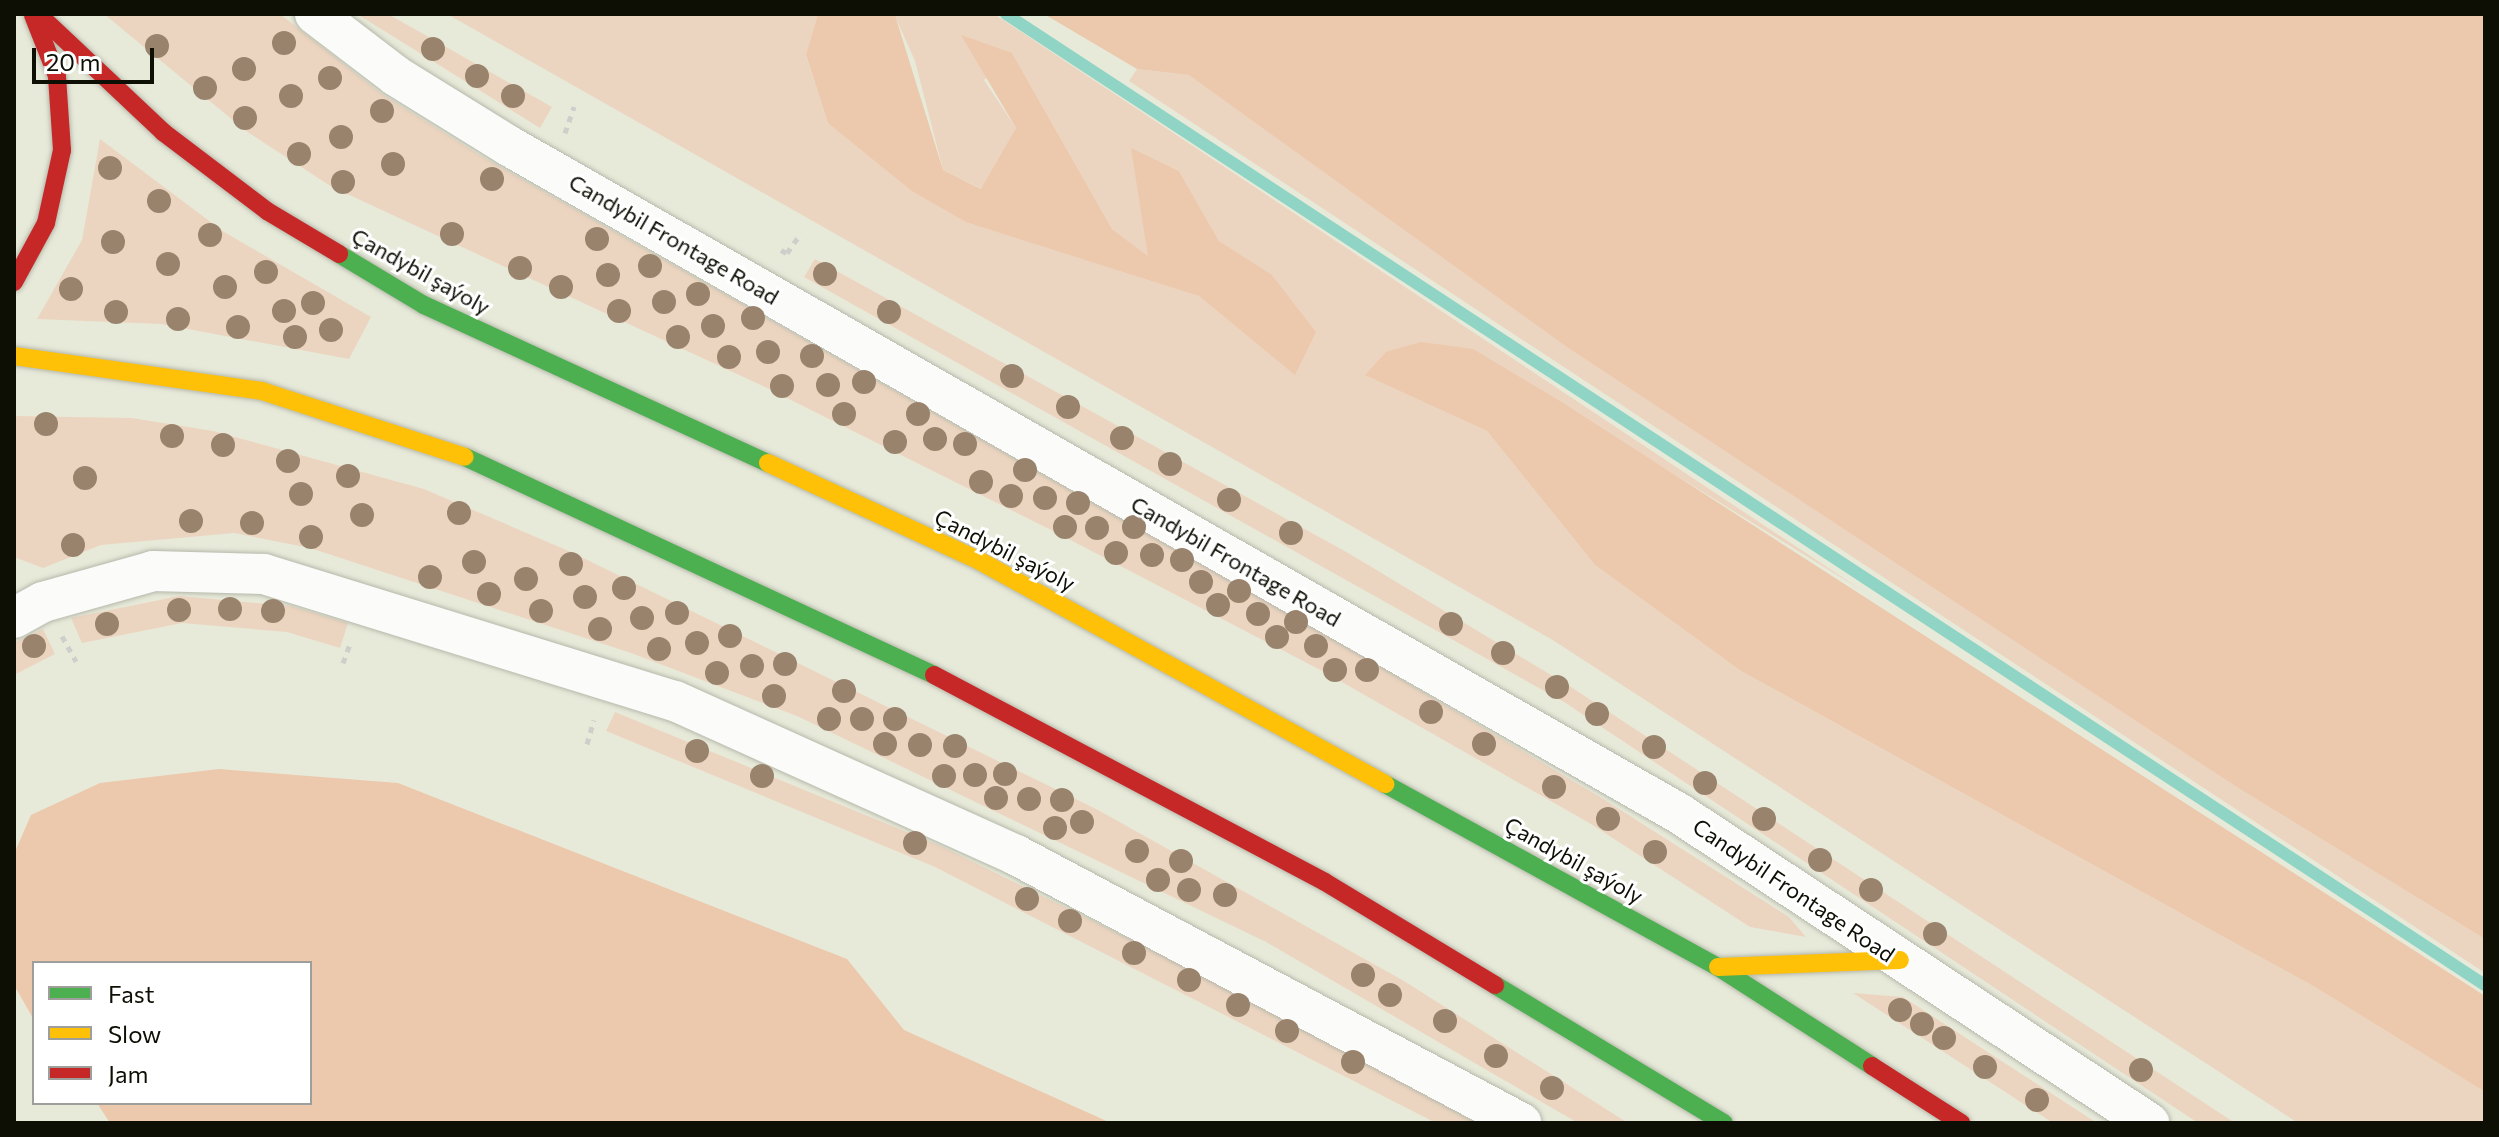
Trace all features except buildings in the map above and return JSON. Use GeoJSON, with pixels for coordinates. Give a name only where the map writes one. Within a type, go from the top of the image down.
{"type":"FeatureCollection","features":[{"type":"Feature","properties":{"kind":"main road"},"geometry":{"type":"LineString","coordinates":[[14,282],[46,223],[62,150],[57,76],[36,14]]}},
{"type":"Feature","properties":{"kind":"main road","name":"Çandybil şaýoly"},"geometry":{"type":"LineString","coordinates":[[36,14],[163,132],[267,211],[424,305],[978,560],[1718,967],[1961,1123]]}},
{"type":"Feature","properties":{"kind":"main road"},"geometry":{"type":"LineString","coordinates":[[14,356],[262,391],[426,441],[579,504],[1012,713],[1298,867],[1724,1123]]}},
{"type":"Feature","properties":{"kind":"main road"},"geometry":{"type":"LineString","coordinates":[[1718,967],[1900,960]]}},
{"type":"Feature","properties":{"kind":"street","name":"Candybil Frontage Road"},"geometry":{"type":"LineString","coordinates":[[315,14],[396,76],[509,146],[1680,814],[2149,1123]]}},
{"type":"Feature","properties":{"kind":"street"},"geometry":{"type":"LineString","coordinates":[[14,618],[43,602],[153,571],[264,574],[675,701],[1016,855],[1521,1123]]}},
{"type":"Feature","properties":{"kind":"path"},"geometry":{"type":"LineString","coordinates":[[574,107],[565,133],[576,137]]}},
{"type":"Feature","properties":{"kind":"path"},"geometry":{"type":"LineString","coordinates":[[775,248],[787,253],[801,233]]}},
{"type":"Feature","properties":{"kind":"path"},"geometry":{"type":"LineString","coordinates":[[581,715],[596,721],[587,744]]}},
{"type":"Feature","properties":{"kind":"shaded area"},"geometry":{"type":"Polygon","coordinates":[[[104,14],[280,14],[382,94],[483,157],[1349,648],[1605,800],[1789,917],[1806,937],[1750,927],[1591,824],[1326,673],[1059,534],[765,387],[332,187],[246,131],[104,14]]]}},
{"type":"Feature","properties":{"kind":"shaded area"},"geometry":{"type":"Polygon","coordinates":[[[357,14],[388,14],[552,107],[540,128],[357,14]]]}},
{"type":"Feature","properties":{"kind":"shaded area"},"geometry":{"type":"Polygon","coordinates":[[[447,14],[818,14],[806,56],[828,123],[1064,249],[1199,296],[1295,374],[1271,274],[1219,241],[1179,171],[1132,149],[1149,257],[1112,229],[1012,53],[984,80],[1016,128],[982,189],[943,170],[915,61],[894,14],[994,14],[1863,591],[1473,350],[1366,375],[1487,431],[1595,565],[1741,671],[2315,987],[2485,1092],[2485,1123],[2298,1123],[1551,639],[447,14]]]}},
{"type":"Feature","properties":{"kind":"shaded area"},"geometry":{"type":"Polygon","coordinates":[[[818,14],[895,15],[943,170],[981,189],[1016,128],[961,35],[1012,53],[1112,229],[1148,256],[1131,148],[1179,171],[1219,241],[1271,274],[1316,332],[1295,375],[1199,296],[966,222],[912,191],[828,123],[806,55],[818,14]]]}},
{"type":"Feature","properties":{"kind":"shaded area"},"geometry":{"type":"Polygon","coordinates":[[[1044,14],[2485,14],[2485,939],[2243,791],[1567,347],[1189,75],[1137,69],[1044,14]]]}},
{"type":"Feature","properties":{"kind":"shaded area"},"geometry":{"type":"Polygon","coordinates":[[[1137,69],[1189,75],[2243,791],[2485,939],[2485,973],[1129,81],[1137,69]]]}},
{"type":"Feature","properties":{"kind":"shaded area"},"geometry":{"type":"Polygon","coordinates":[[[100,139],[224,232],[371,317],[349,359],[161,324],[37,319],[82,240],[100,139]]]}},
{"type":"Feature","properties":{"kind":"shaded area"},"geometry":{"type":"Polygon","coordinates":[[[815,259],[1350,554],[1571,687],[2235,1123],[2198,1123],[1564,702],[804,277],[815,259]]]}},
{"type":"Feature","properties":{"kind":"shaded area"},"geometry":{"type":"Polygon","coordinates":[[[1421,342],[1473,349],[1560,401],[2485,996],[2485,1092],[2315,987],[1741,671],[1595,565],[1487,431],[1365,375],[1386,352],[1421,342]]]}},
{"type":"Feature","properties":{"kind":"shaded area"},"geometry":{"type":"Polygon","coordinates":[[[14,416],[132,418],[213,431],[424,489],[571,552],[1098,810],[1404,981],[1628,1123],[1578,1123],[1266,942],[797,716],[631,653],[310,548],[234,533],[101,545],[43,568],[14,557],[14,416]]]}},
{"type":"Feature","properties":{"kind":"shaded area"},"geometry":{"type":"Polygon","coordinates":[[[179,596],[291,606],[348,623],[340,648],[287,632],[182,623],[82,643],[71,618],[179,596]]]}},
{"type":"Feature","properties":{"kind":"shaded area"},"geometry":{"type":"Polygon","coordinates":[[[43,629],[55,654],[14,675],[14,643],[43,629]]]}},
{"type":"Feature","properties":{"kind":"shaded area"},"geometry":{"type":"Polygon","coordinates":[[[615,712],[943,847],[1223,985],[1477,1123],[1436,1123],[935,867],[606,731],[615,712]]]}},
{"type":"Feature","properties":{"kind":"shaded area"},"geometry":{"type":"Polygon","coordinates":[[[219,769],[398,783],[847,959],[904,1030],[1111,1123],[110,1123],[98,1105],[312,1105],[312,961],[32,961],[32,1016],[14,985],[14,854],[31,815],[100,783],[219,769]]]}},
{"type":"Feature","properties":{"kind":"shaded area"},"geometry":{"type":"Polygon","coordinates":[[[1853,993],[1903,997],[2097,1123],[2053,1123],[1853,993]]]}},
{"type":"Feature","properties":{"kind":"waterway"},"geometry":{"type":"LineString","coordinates":[[1006,14],[2485,985]]}},
{"type":"Feature","properties":{"kind":"traffic: fast"},"geometry":{"type":"LineString","coordinates":[[339,254],[424,305],[768,463]]}},
{"type":"Feature","properties":{"kind":"traffic: fast"},"geometry":{"type":"LineString","coordinates":[[465,457],[934,675]]}},
{"type":"Feature","properties":{"kind":"traffic: fast"},"geometry":{"type":"LineString","coordinates":[[1385,784],[1718,967],[1872,1066]]}},
{"type":"Feature","properties":{"kind":"traffic: fast"},"geometry":{"type":"LineString","coordinates":[[1495,985],[1724,1123]]}},
{"type":"Feature","properties":{"kind":"traffic: slow"},"geometry":{"type":"LineString","coordinates":[[14,356],[262,391],[465,457]]}},
{"type":"Feature","properties":{"kind":"traffic: slow"},"geometry":{"type":"LineString","coordinates":[[768,463],[978,560],[1385,784]]}},
{"type":"Feature","properties":{"kind":"traffic: slow"},"geometry":{"type":"LineString","coordinates":[[1718,967],[1900,960]]}},
{"type":"Feature","properties":{"kind":"traffic: jam"},"geometry":{"type":"LineString","coordinates":[[38,14],[163,132],[267,211],[339,254]]}},
{"type":"Feature","properties":{"kind":"traffic: jam"},"geometry":{"type":"LineString","coordinates":[[14,282],[46,223],[62,150],[57,76],[33,15]]}},
{"type":"Feature","properties":{"kind":"traffic: jam"},"geometry":{"type":"LineString","coordinates":[[934,675],[1325,882],[1495,985]]}},
{"type":"Feature","properties":{"kind":"traffic: jam"},"geometry":{"type":"LineString","coordinates":[[1872,1066],[1961,1123]]}}]}
